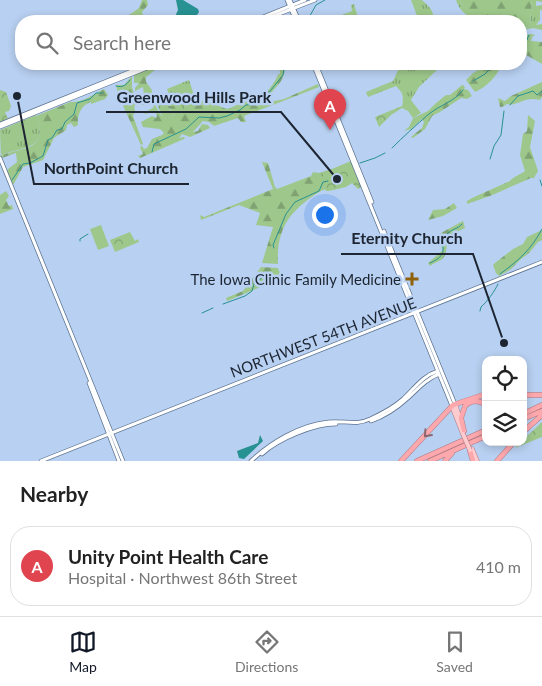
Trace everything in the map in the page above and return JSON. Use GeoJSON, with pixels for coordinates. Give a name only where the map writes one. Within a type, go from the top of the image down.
{"type":"FeatureCollection","features":[{"type":"Feature","properties":{"kind":"highway"},"geometry":{"type":"LineString","coordinates":[[401,461],[453,405],[482,395]]}},
{"type":"Feature","properties":{"kind":"highway"},"geometry":{"type":"LineString","coordinates":[[527,395],[542,396]]}},
{"type":"Feature","properties":{"kind":"highway"},"geometry":{"type":"LineString","coordinates":[[464,432],[461,415],[465,406],[475,401],[482,402]]}},
{"type":"Feature","properties":{"kind":"highway"},"geometry":{"type":"LineString","coordinates":[[527,412],[542,405]]}},
{"type":"Feature","properties":{"kind":"highway"},"geometry":{"type":"LineString","coordinates":[[527,417],[542,411]]}},
{"type":"Feature","properties":{"kind":"highway"},"geometry":{"type":"LineString","coordinates":[[527,428],[542,415]]}},
{"type":"Feature","properties":{"kind":"highway"},"geometry":{"type":"LineString","coordinates":[[418,461],[482,431]]}},
{"type":"Feature","properties":{"kind":"highway"},"geometry":{"type":"LineString","coordinates":[[430,461],[482,438]]}},
{"type":"Feature","properties":{"kind":"highway"},"geometry":{"type":"LineString","coordinates":[[445,461],[451,454],[475,441]]}},
{"type":"Feature","properties":{"kind":"highway"},"geometry":{"type":"LineString","coordinates":[[497,461],[510,446]]}},
{"type":"Feature","properties":{"kind":"highway"},"geometry":{"type":"LineString","coordinates":[[471,450],[475,461]]}},
{"type":"Feature","properties":{"kind":"main road"},"geometry":{"type":"LineString","coordinates":[[453,405],[471,450]]}},
{"type":"Feature","properties":{"kind":"street"},"geometry":{"type":"LineString","coordinates":[[289,0],[295,15]]}},
{"type":"Feature","properties":{"kind":"street"},"geometry":{"type":"LineString","coordinates":[[275,15],[305,0]]}},
{"type":"Feature","properties":{"kind":"street"},"geometry":{"type":"LineString","coordinates":[[271,15],[315,0]]}},
{"type":"Feature","properties":{"kind":"street"},"geometry":{"type":"LineString","coordinates":[[0,126],[135,70]]}},
{"type":"Feature","properties":{"kind":"street"},"geometry":{"type":"LineString","coordinates":[[0,126],[142,70]]}},
{"type":"Feature","properties":{"kind":"street"},"geometry":{"type":"LineString","coordinates":[[316,70],[453,405]]}},
{"type":"Feature","properties":{"kind":"street"},"geometry":{"type":"LineString","coordinates":[[0,158],[121,461]]}},
{"type":"Feature","properties":{"kind":"street","name":"NORTHWEST 54TH AVENUE"},"geometry":{"type":"LineString","coordinates":[[41,461],[542,262]]}},
{"type":"Feature","properties":{"kind":"street"},"geometry":{"type":"LineString","coordinates":[[416,312],[453,405]]}},
{"type":"Feature","properties":{"kind":"street"},"geometry":{"type":"LineString","coordinates":[[252,461],[271,444],[297,432],[327,422],[357,423],[371,419],[402,400],[423,378],[439,372]]}},
{"type":"Feature","properties":{"kind":"green space"},"geometry":{"type":"Polygon","coordinates":[[[142,0],[147,0],[148,5],[142,12],[143,15],[129,15],[139,8],[142,0]]]}},
{"type":"Feature","properties":{"kind":"green space"},"geometry":{"type":"Polygon","coordinates":[[[411,0],[422,0],[431,9],[433,14],[433,15],[417,15],[411,0]]]}},
{"type":"Feature","properties":{"kind":"green space"},"geometry":{"type":"Polygon","coordinates":[[[456,0],[460,0],[467,9],[479,15],[467,15],[456,0]]]}},
{"type":"Feature","properties":{"kind":"green space"},"geometry":{"type":"Polygon","coordinates":[[[460,0],[532,0],[530,26],[527,27],[527,15],[476,15],[465,7],[460,0]]]}},
{"type":"Feature","properties":{"kind":"green space"},"geometry":{"type":"Polygon","coordinates":[[[532,0],[542,0],[542,2],[536,1],[536,6],[542,5],[542,11],[540,9],[540,20],[536,25],[542,24],[542,30],[533,28],[527,29],[530,26],[532,0]]]}},
{"type":"Feature","properties":{"kind":"green space"},"geometry":{"type":"Polygon","coordinates":[[[354,4],[357,15],[342,15],[352,11],[351,5],[354,4]]]}},
{"type":"Feature","properties":{"kind":"green space"},"geometry":{"type":"Polygon","coordinates":[[[527,35],[535,35],[531,41],[542,42],[542,64],[527,55],[527,35]]]}},
{"type":"Feature","properties":{"kind":"green space"},"geometry":{"type":"Polygon","coordinates":[[[146,70],[155,70],[146,77],[146,82],[152,90],[154,101],[165,119],[174,115],[166,106],[174,106],[175,104],[181,114],[185,110],[184,98],[193,97],[191,92],[199,101],[206,101],[228,109],[239,104],[238,93],[244,102],[257,100],[267,92],[278,74],[280,74],[279,70],[284,70],[283,77],[269,96],[268,101],[270,102],[284,99],[318,84],[319,87],[244,116],[246,122],[241,122],[238,118],[214,126],[209,122],[203,121],[193,132],[198,131],[202,124],[208,125],[210,128],[190,137],[182,134],[179,138],[184,137],[184,139],[140,158],[138,156],[143,154],[140,147],[147,148],[152,139],[164,133],[160,129],[143,127],[141,122],[152,116],[156,118],[157,116],[155,111],[144,113],[154,107],[150,101],[141,104],[150,98],[148,93],[144,95],[143,87],[135,91],[139,83],[134,83],[134,75],[146,70]]]}},
{"type":"Feature","properties":{"kind":"green space"},"geometry":{"type":"Polygon","coordinates":[[[398,70],[437,70],[419,87],[411,100],[421,113],[413,118],[408,111],[402,108],[403,96],[396,86],[368,97],[366,92],[393,81],[398,70]]]}},
{"type":"Feature","properties":{"kind":"green space"},"geometry":{"type":"Polygon","coordinates":[[[478,70],[499,70],[491,81],[475,92],[466,80],[478,70]]]}},
{"type":"Feature","properties":{"kind":"green space"},"geometry":{"type":"Polygon","coordinates":[[[132,76],[132,88],[136,97],[133,97],[128,91],[123,93],[124,96],[127,95],[130,102],[135,102],[133,116],[143,144],[141,145],[119,97],[116,85],[124,85],[132,76]]]}},
{"type":"Feature","properties":{"kind":"green space"},"geometry":{"type":"Polygon","coordinates":[[[189,80],[193,98],[185,98],[185,110],[181,114],[175,107],[177,115],[174,107],[167,106],[174,115],[163,118],[155,100],[169,94],[167,89],[189,80]]]}},
{"type":"Feature","properties":{"kind":"green space"},"geometry":{"type":"Polygon","coordinates":[[[542,82],[542,97],[540,100],[529,99],[500,107],[498,98],[505,101],[511,96],[542,82]]]}},
{"type":"Feature","properties":{"kind":"green space"},"geometry":{"type":"Polygon","coordinates":[[[462,85],[472,96],[467,99],[461,98],[432,116],[425,129],[413,138],[411,137],[422,128],[424,122],[422,119],[411,129],[404,131],[409,127],[413,118],[428,111],[446,95],[450,95],[462,85]]]}},
{"type":"Feature","properties":{"kind":"green space"},"geometry":{"type":"Polygon","coordinates":[[[104,89],[108,95],[105,99],[85,105],[79,114],[78,125],[74,127],[71,123],[67,125],[66,130],[54,138],[43,160],[23,167],[12,187],[7,170],[17,162],[16,153],[2,158],[1,155],[26,148],[37,141],[40,135],[36,116],[70,102],[83,100],[104,89]]]}},
{"type":"Feature","properties":{"kind":"green space"},"geometry":{"type":"Polygon","coordinates":[[[0,90],[6,92],[11,106],[9,111],[5,112],[8,119],[0,123],[0,90]]]}},
{"type":"Feature","properties":{"kind":"green space"},"geometry":{"type":"Polygon","coordinates":[[[402,106],[402,108],[391,115],[379,127],[375,117],[402,106]]]}},
{"type":"Feature","properties":{"kind":"green space"},"geometry":{"type":"Polygon","coordinates":[[[36,115],[40,134],[37,140],[27,147],[1,155],[1,159],[0,130],[36,115]]]}},
{"type":"Feature","properties":{"kind":"green space"},"geometry":{"type":"Polygon","coordinates":[[[528,115],[535,121],[530,147],[538,171],[534,178],[467,204],[467,201],[472,198],[510,181],[525,171],[520,155],[523,134],[527,131],[528,115]]]}},
{"type":"Feature","properties":{"kind":"green space"},"geometry":{"type":"Polygon","coordinates":[[[351,161],[362,187],[358,189],[352,183],[346,187],[327,191],[325,189],[319,192],[315,176],[351,161]]]}},
{"type":"Feature","properties":{"kind":"green space"},"geometry":{"type":"Polygon","coordinates":[[[262,162],[268,163],[277,189],[311,176],[313,172],[319,173],[332,169],[334,173],[333,183],[352,183],[334,190],[327,191],[324,189],[303,203],[295,211],[280,238],[278,264],[262,263],[273,227],[256,225],[260,213],[239,205],[201,220],[200,215],[204,217],[273,189],[262,162]]]}},
{"type":"Feature","properties":{"kind":"green space"},"geometry":{"type":"Polygon","coordinates":[[[6,191],[9,196],[6,200],[9,206],[12,205],[13,209],[0,214],[0,195],[6,191]]]}},
{"type":"Feature","properties":{"kind":"green space"},"geometry":{"type":"Polygon","coordinates":[[[454,203],[457,208],[443,216],[428,220],[433,210],[445,209],[454,203]]]}},
{"type":"Feature","properties":{"kind":"green space"},"geometry":{"type":"Polygon","coordinates":[[[463,221],[465,228],[448,236],[446,252],[443,258],[430,266],[428,263],[443,250],[441,246],[443,238],[442,236],[421,245],[418,242],[419,239],[439,234],[463,221]]]}},
{"type":"Feature","properties":{"kind":"green space"},"geometry":{"type":"Polygon","coordinates":[[[101,225],[109,246],[98,250],[90,229],[101,225]]]}},
{"type":"Feature","properties":{"kind":"green space"},"geometry":{"type":"Polygon","coordinates":[[[542,230],[542,240],[530,252],[510,270],[499,276],[496,273],[493,265],[513,249],[523,244],[527,237],[542,230]]]}},
{"type":"Feature","properties":{"kind":"green space"},"geometry":{"type":"Polygon","coordinates":[[[130,232],[135,241],[138,239],[139,242],[115,252],[110,240],[130,232]]]}},
{"type":"Feature","properties":{"kind":"green space"},"geometry":{"type":"Polygon","coordinates":[[[261,267],[278,268],[283,281],[273,282],[227,301],[226,298],[243,291],[261,267]]]}},
{"type":"Feature","properties":{"kind":"green space"},"geometry":{"type":"Polygon","coordinates":[[[542,422],[542,437],[527,443],[527,436],[542,422]]]}},
{"type":"Feature","properties":{"kind":"shaded area"},"geometry":{"type":"Polygon","coordinates":[[[176,0],[183,0],[198,9],[199,12],[197,15],[176,15],[178,10],[176,0]]]}},
{"type":"Feature","properties":{"kind":"shaded area"},"geometry":{"type":"Polygon","coordinates":[[[260,435],[263,441],[244,459],[239,458],[237,451],[258,443],[260,435]]]}},
{"type":"Feature","properties":{"kind":"waterway"},"geometry":{"type":"LineString","coordinates":[[310,15],[316,5],[325,0]]}},
{"type":"Feature","properties":{"kind":"waterway"},"geometry":{"type":"LineString","coordinates":[[527,40],[529,35]]}},
{"type":"Feature","properties":{"kind":"waterway"},"geometry":{"type":"LineString","coordinates":[[152,152],[154,144],[186,129],[199,117],[219,118],[240,110],[246,105],[261,104],[266,100],[267,95],[283,75],[284,70]]}},
{"type":"Feature","properties":{"kind":"waterway"},"geometry":{"type":"LineString","coordinates":[[473,81],[489,70]]}},
{"type":"Feature","properties":{"kind":"waterway"},"geometry":{"type":"LineString","coordinates":[[116,86],[124,86],[130,80]]}},
{"type":"Feature","properties":{"kind":"waterway"},"geometry":{"type":"LineString","coordinates":[[392,148],[429,114],[455,98],[463,90]]}},
{"type":"Feature","properties":{"kind":"waterway"},"geometry":{"type":"LineString","coordinates":[[510,105],[518,96],[533,91],[537,95],[542,91]]}},
{"type":"Feature","properties":{"kind":"waterway"},"geometry":{"type":"LineString","coordinates":[[12,180],[23,164],[30,163],[43,156],[48,140],[52,138],[57,130],[62,129],[65,122],[74,114],[77,103],[90,99],[96,93],[103,93]]}},
{"type":"Feature","properties":{"kind":"waterway"},"geometry":{"type":"LineString","coordinates":[[490,159],[494,146],[501,135],[504,111]]}},
{"type":"Feature","properties":{"kind":"waterway"},"geometry":{"type":"LineString","coordinates":[[360,163],[385,153]]}},
{"type":"Feature","properties":{"kind":"waterway"},"geometry":{"type":"LineString","coordinates":[[540,180],[542,186]]}},
{"type":"Feature","properties":{"kind":"waterway"},"geometry":{"type":"LineString","coordinates":[[274,248],[273,245],[286,214],[295,202],[319,191],[323,182],[328,181]]}},
{"type":"Feature","properties":{"kind":"waterway"},"geometry":{"type":"LineString","coordinates":[[430,263],[443,253],[443,242],[448,233],[462,224]]}},
{"type":"Feature","properties":{"kind":"waterway"},"geometry":{"type":"LineString","coordinates":[[500,274],[524,254],[542,229]]}},
{"type":"Feature","properties":{"kind":"waterway"},"geometry":{"type":"LineString","coordinates":[[80,241],[80,239],[88,234]]}},
{"type":"Feature","properties":{"kind":"waterway"},"geometry":{"type":"LineString","coordinates":[[223,304],[245,296],[252,291],[254,284],[267,271]]}},
{"type":"Feature","properties":{"kind":"waterway"},"geometry":{"type":"LineString","coordinates":[[480,311],[498,284]]}},
{"type":"Feature","properties":{"kind":"waterway"},"geometry":{"type":"LineString","coordinates":[[202,313],[213,308]]}},
{"type":"Feature","properties":{"kind":"place","name":"NorthPoint Church"},"geometry":{"type":"Point","coordinates":[17,96]}},
{"type":"Feature","properties":{"kind":"place","name":"Unity Point Health Care"},"geometry":{"type":"Point","coordinates":[330,130]}},
{"type":"Feature","properties":{"kind":"place","name":"Greenwood Hills Park"},"geometry":{"type":"Point","coordinates":[337,179]}},
{"type":"Feature","properties":{"kind":"place","name":"The Iowa Clinic Family Medicine"},"geometry":{"type":"Point","coordinates":[412,279]}},
{"type":"Feature","properties":{"kind":"place","name":"Eternity Church"},"geometry":{"type":"Point","coordinates":[504,343]}}]}
